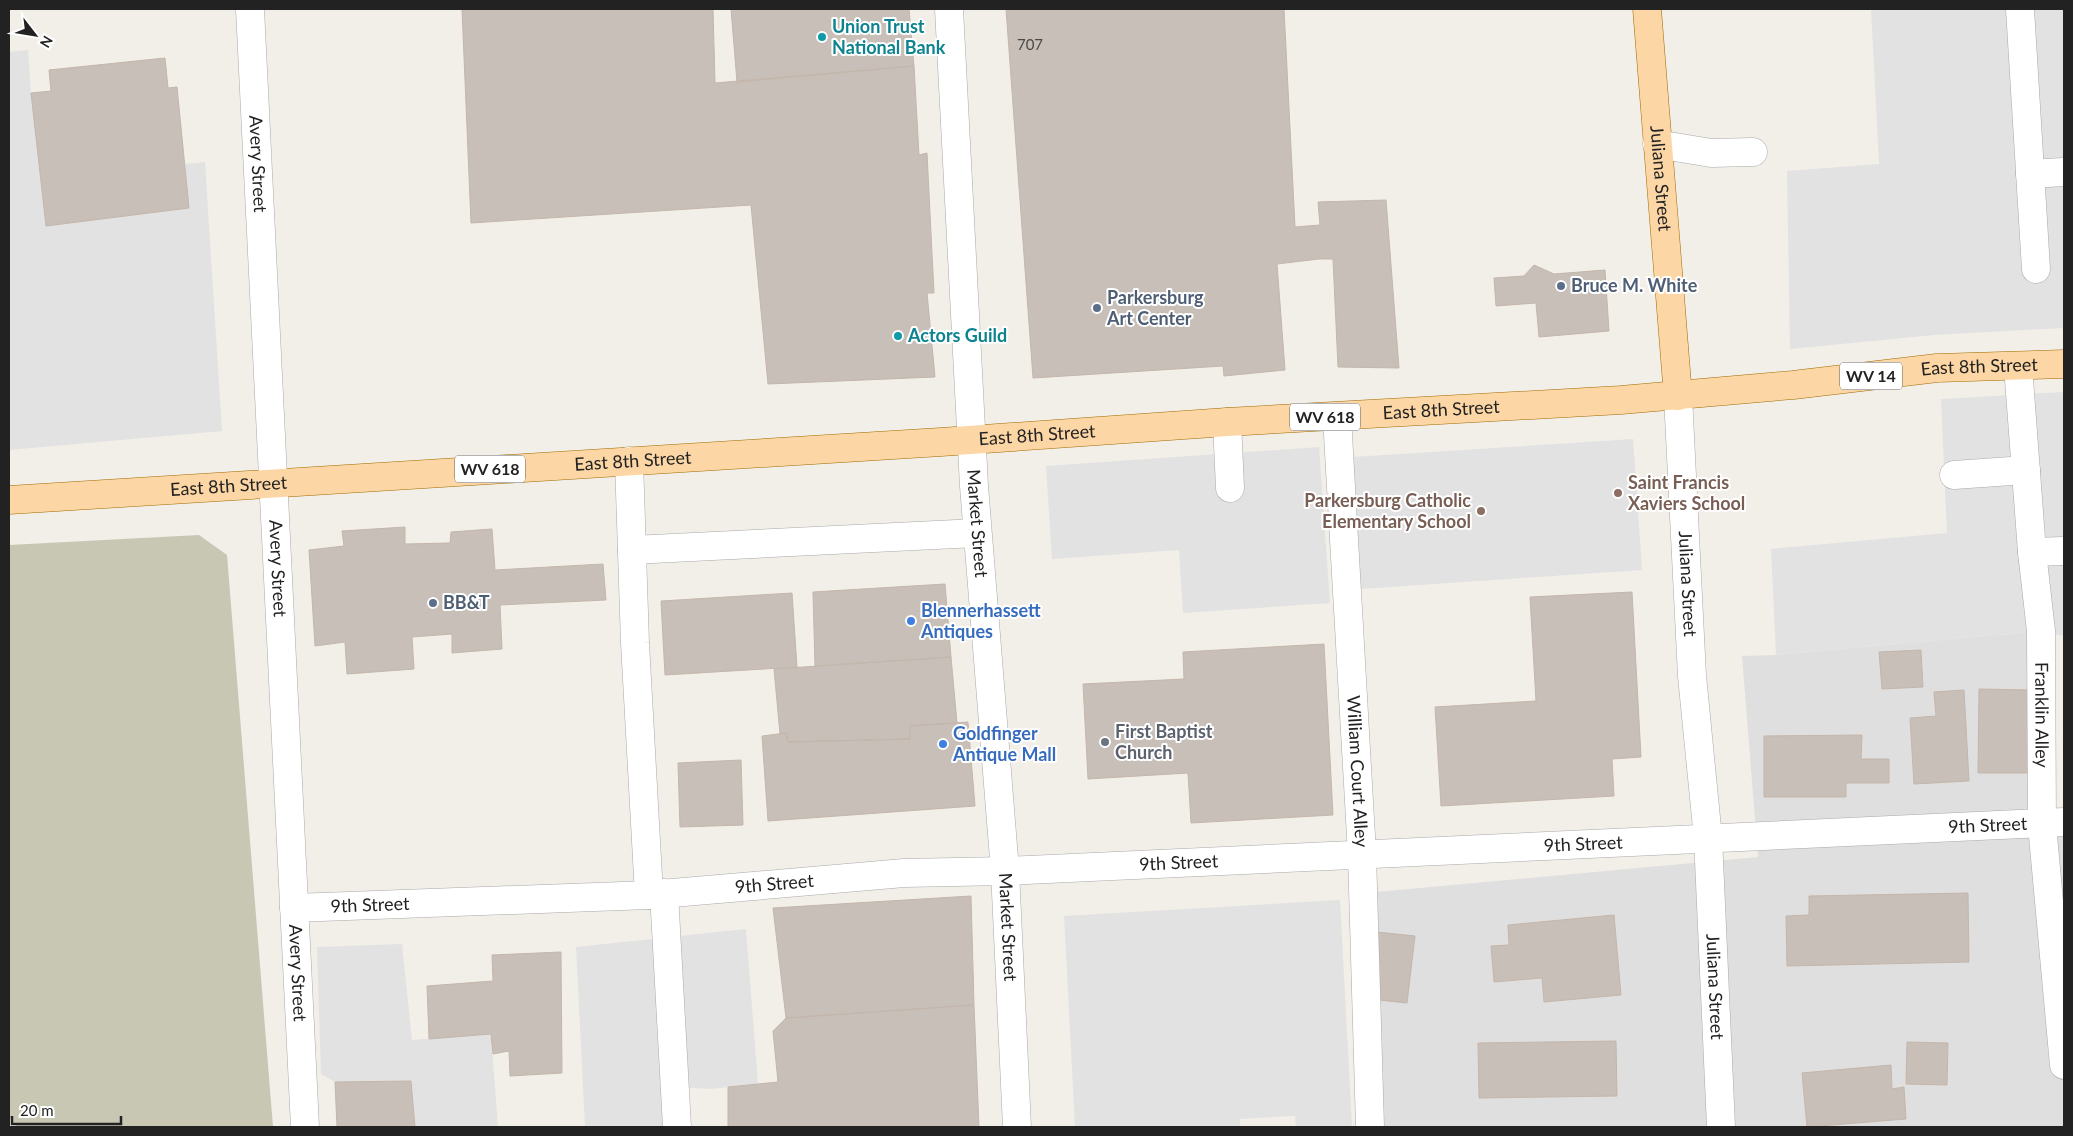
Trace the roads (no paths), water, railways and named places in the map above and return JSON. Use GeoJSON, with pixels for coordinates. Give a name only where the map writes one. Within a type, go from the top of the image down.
{"type":"FeatureCollection","features":[{"type":"Feature","properties":{"kind":"main road","name":"Juliana Street"},"geometry":{"type":"LineString","coordinates":[[1647,9],[1678,396]]}},
{"type":"Feature","properties":{"kind":"main road","name":"East 8th Street"},"geometry":{"type":"LineString","coordinates":[[9,500],[972,440],[1227,422],[1678,396],[1794,385],[1937,368],[2064,364]]}},
{"type":"Feature","properties":{"kind":"street","name":"Avery Street"},"geometry":{"type":"LineString","coordinates":[[250,9],[305,1127]]}},
{"type":"Feature","properties":{"kind":"street","name":"Market Street"},"geometry":{"type":"LineString","coordinates":[[949,9],[978,533],[1005,871],[1017,1127]]}},
{"type":"Feature","properties":{"kind":"street"},"geometry":{"type":"LineString","coordinates":[[2020,9],[2036,269]]}},
{"type":"Feature","properties":{"kind":"street"},"geometry":{"type":"LineString","coordinates":[[1657,144],[1711,153],[1752,152]]}},
{"type":"Feature","properties":{"kind":"street"},"geometry":{"type":"LineString","coordinates":[[2030,174],[2064,172]]}},
{"type":"Feature","properties":{"kind":"street","name":"Franklin Alley"},"geometry":{"type":"LineString","coordinates":[[2018,366],[2032,552],[2041,631],[2053,823],[2064,1065]]}},
{"type":"Feature","properties":{"kind":"street","name":"Juliana Street"},"geometry":{"type":"LineString","coordinates":[[1678,396],[1692,666],[1708,838],[1721,1127]]}},
{"type":"Feature","properties":{"kind":"street","name":"William Court Alley"},"geometry":{"type":"LineString","coordinates":[[1337,417],[1362,854],[1370,1127]]}},
{"type":"Feature","properties":{"kind":"street"},"geometry":{"type":"LineString","coordinates":[[1227,422],[1230,488]]}},
{"type":"Feature","properties":{"kind":"street"},"geometry":{"type":"LineString","coordinates":[[629,461],[632,550],[656,894],[676,1127]]}},
{"type":"Feature","properties":{"kind":"street"},"geometry":{"type":"LineString","coordinates":[[1954,475],[2026,470]]}},
{"type":"Feature","properties":{"kind":"street"},"geometry":{"type":"LineString","coordinates":[[632,550],[978,533]]}},
{"type":"Feature","properties":{"kind":"street"},"geometry":{"type":"LineString","coordinates":[[2032,552],[2064,551]]}},
{"type":"Feature","properties":{"kind":"street","name":"9th Street"},"geometry":{"type":"LineString","coordinates":[[294,908],[656,894],[904,873],[1005,871],[2053,823]]}},
{"type":"Feature","properties":{"kind":"place","name":"Union Trust National Bank"},"geometry":{"type":"Point","coordinates":[822,37]}},
{"type":"Feature","properties":{"kind":"place","name":"Bruce M. White"},"geometry":{"type":"Point","coordinates":[1561,286]}},
{"type":"Feature","properties":{"kind":"place","name":"Parkersburg Art Center"},"geometry":{"type":"Point","coordinates":[1097,308]}},
{"type":"Feature","properties":{"kind":"place","name":"Actors Guild"},"geometry":{"type":"Point","coordinates":[898,336]}},
{"type":"Feature","properties":{"kind":"place","name":"Saint Francis Xaviers School"},"geometry":{"type":"Point","coordinates":[1618,493]}},
{"type":"Feature","properties":{"kind":"place","name":"Parkersburg Catholic Elementary School"},"geometry":{"type":"Point","coordinates":[1481,511]}},
{"type":"Feature","properties":{"kind":"place","name":"BB&T"},"geometry":{"type":"Point","coordinates":[433,603]}},
{"type":"Feature","properties":{"kind":"place","name":"Blennerhassett Antiques"},"geometry":{"type":"Point","coordinates":[911,621]}},
{"type":"Feature","properties":{"kind":"place","name":"First Baptist Church"},"geometry":{"type":"Point","coordinates":[1105,742]}},
{"type":"Feature","properties":{"kind":"place","name":"Goldfinger Antique Mall"},"geometry":{"type":"Point","coordinates":[943,744]}}]}
